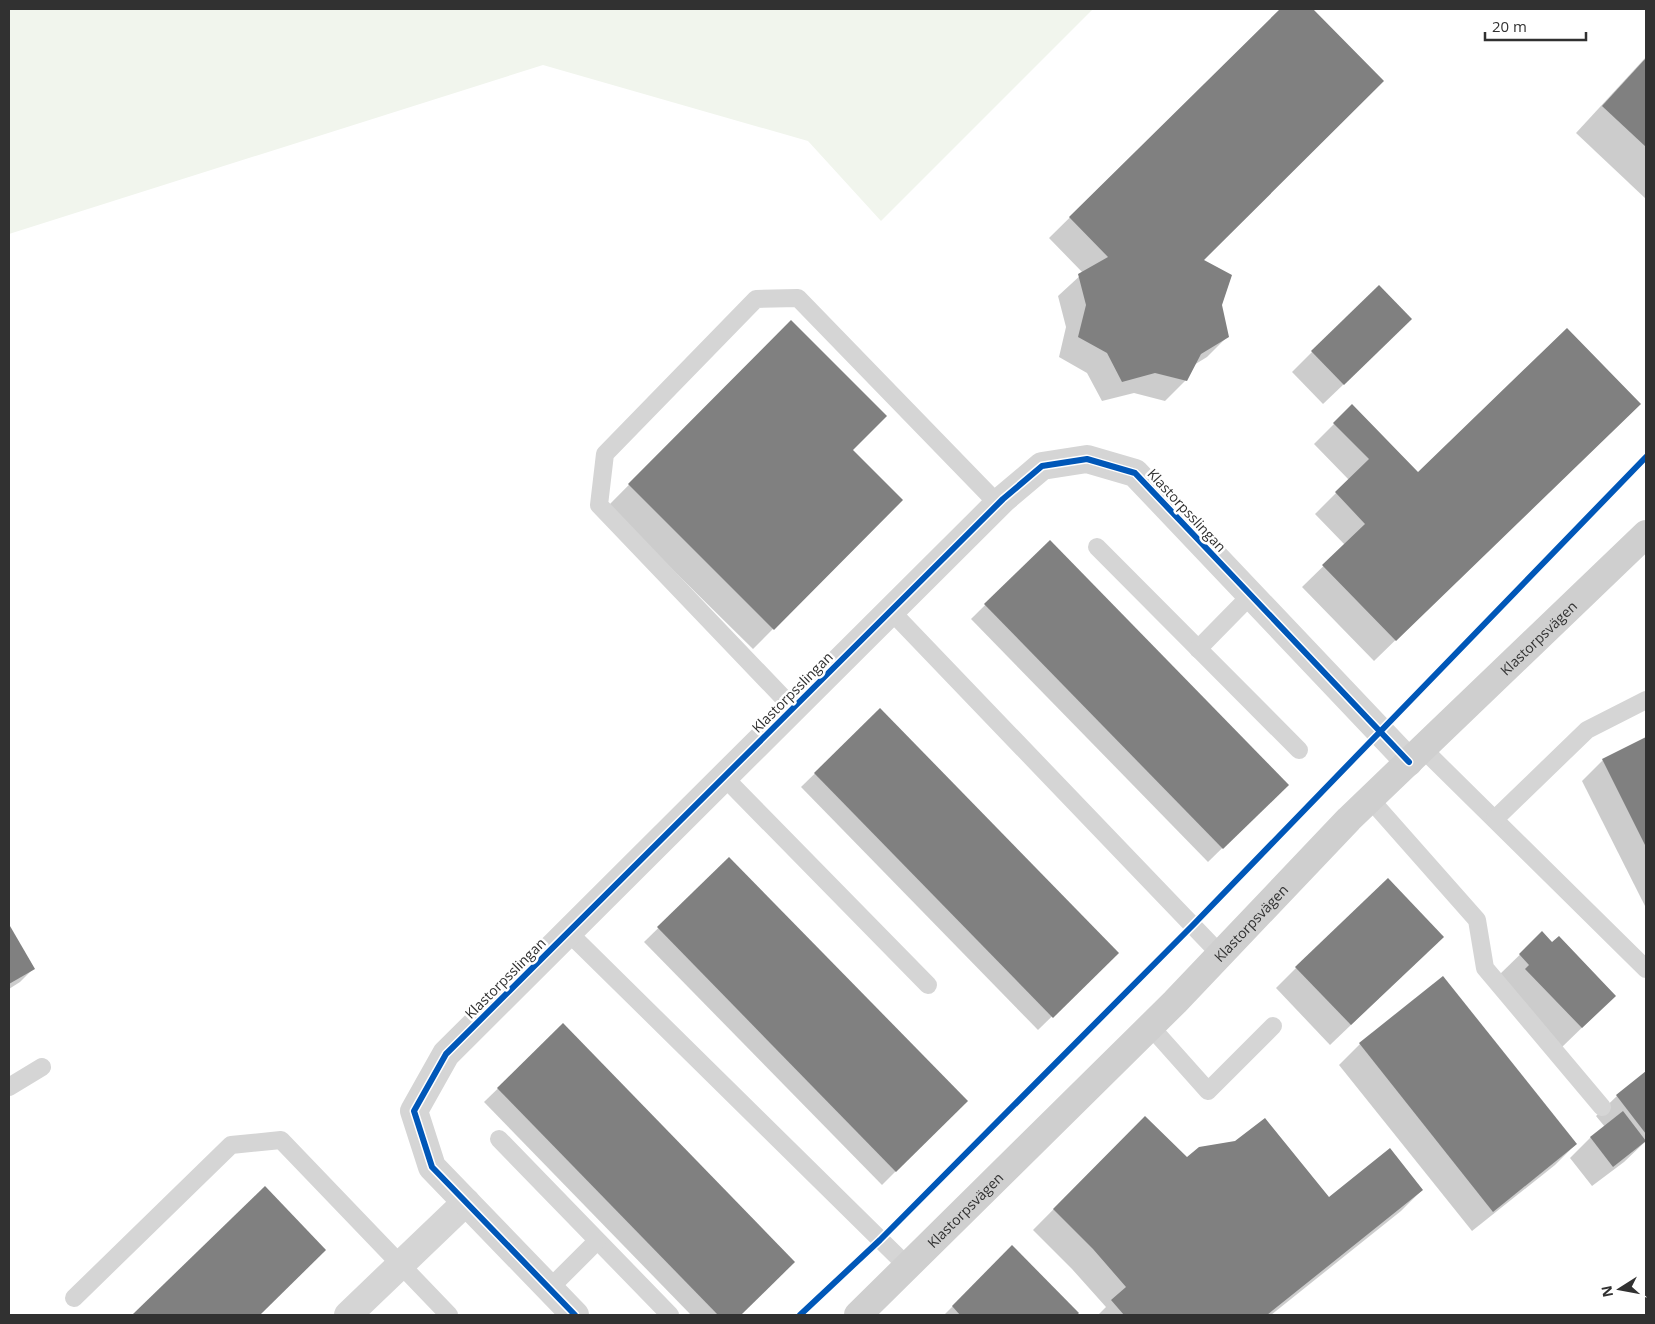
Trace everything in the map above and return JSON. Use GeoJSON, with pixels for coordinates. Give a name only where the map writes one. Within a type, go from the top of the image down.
{"type":"FeatureCollection","features":[{"type":"Feature","properties":{"kind":"street","name":"Klastorpsslingan"},"geometry":{"type":"LineString","coordinates":[[575,1315],[432,1167],[414,1110],[446,1054],[998,504],[1042,466],[1087,459],[1135,473],[1251,595],[1416,755]]}},
{"type":"Feature","properties":{"kind":"street","name":"Klastorpsvägen"},"geometry":{"type":"LineString","coordinates":[[858,1315],[1150,1026],[1370,799],[1646,534]]}},
{"type":"Feature","properties":{"kind":"street"},"geometry":{"type":"LineString","coordinates":[[348,1315],[466,1202]]}},
{"type":"Feature","properties":{"kind":"lane"},"geometry":{"type":"LineString","coordinates":[[793,708],[599,505],[605,454],[756,299],[798,298],[998,504]]}},
{"type":"Feature","properties":{"kind":"lane"},"geometry":{"type":"LineString","coordinates":[[1098,547],[1299,750]]}},
{"type":"Feature","properties":{"kind":"lane"},"geometry":{"type":"LineString","coordinates":[[1198,649],[1251,595]]}},
{"type":"Feature","properties":{"kind":"lane"},"geometry":{"type":"LineString","coordinates":[[890,611],[1220,954]]}},
{"type":"Feature","properties":{"kind":"lane"},"geometry":{"type":"LineString","coordinates":[[1494,819],[1587,730],[1646,700]]}},
{"type":"Feature","properties":{"kind":"lane"},"geometry":{"type":"LineString","coordinates":[[1416,755],[1494,819],[1646,969]]}},
{"type":"Feature","properties":{"kind":"lane"},"geometry":{"type":"LineString","coordinates":[[724,777],[928,985]]}},
{"type":"Feature","properties":{"kind":"lane"},"geometry":{"type":"LineString","coordinates":[[1370,799],[1477,920],[1485,968],[1602,1107]]}},
{"type":"Feature","properties":{"kind":"lane"},"geometry":{"type":"LineString","coordinates":[[568,932],[907,1266]]}},
{"type":"Feature","properties":{"kind":"lane"},"geometry":{"type":"LineString","coordinates":[[1150,1026],[1208,1091],[1274,1026]]}},
{"type":"Feature","properties":{"kind":"lane"},"geometry":{"type":"LineString","coordinates":[[9,1087],[42,1067]]}},
{"type":"Feature","properties":{"kind":"lane"},"geometry":{"type":"LineString","coordinates":[[499,1139],[670,1315]]}},
{"type":"Feature","properties":{"kind":"lane"},"geometry":{"type":"LineString","coordinates":[[74,1298],[231,1145],[281,1140],[449,1315]]}},
{"type":"Feature","properties":{"kind":"lane"},"geometry":{"type":"LineString","coordinates":[[549,1289],[597,1241]]}},
{"type":"Feature","properties":{"kind":"shaded area"},"geometry":{"type":"Polygon","coordinates":[[[9,9],[1093,9],[881,221],[808,141],[543,65],[9,234],[9,9]]]}},
{"type":"Feature","properties":{"kind":"building"},"geometry":{"type":"Polygon","coordinates":[[[1280,9],[1313,9],[1384,81],[1204,260],[1232,275],[1222,305],[1229,337],[1201,354],[1187,381],[1155,373],[1122,382],[1107,353],[1078,337],[1086,305],[1078,274],[1108,257],[1069,217],[1280,9]]]}},
{"type":"Feature","properties":{"kind":"building"},"geometry":{"type":"Polygon","coordinates":[[[1646,58],[1646,147],[1602,106],[1646,58]]]}},
{"type":"Feature","properties":{"kind":"building"},"geometry":{"type":"Polygon","coordinates":[[[1379,285],[1412,319],[1344,385],[1311,351],[1379,285]]]}},
{"type":"Feature","properties":{"kind":"building"},"geometry":{"type":"Polygon","coordinates":[[[791,320],[887,416],[853,450],[903,500],[774,630],[628,484],[791,320]]]}},
{"type":"Feature","properties":{"kind":"building"},"geometry":{"type":"Polygon","coordinates":[[[1567,328],[1641,404],[1396,641],[1322,565],[1365,524],[1335,492],[1369,459],[1333,423],[1352,404],[1418,472],[1567,328]]]}},
{"type":"Feature","properties":{"kind":"building"},"geometry":{"type":"Polygon","coordinates":[[[1050,540],[1289,785],[1223,849],[984,604],[1050,540]]]}},
{"type":"Feature","properties":{"kind":"building"},"geometry":{"type":"Polygon","coordinates":[[[880,708],[1119,953],[1053,1018],[814,773],[880,708]]]}},
{"type":"Feature","properties":{"kind":"building"},"geometry":{"type":"Polygon","coordinates":[[[1646,737],[1646,847],[1602,759],[1646,737]]]}},
{"type":"Feature","properties":{"kind":"building"},"geometry":{"type":"Polygon","coordinates":[[[729,857],[968,1101],[896,1172],[657,927],[729,857]]]}},
{"type":"Feature","properties":{"kind":"building"},"geometry":{"type":"Polygon","coordinates":[[[1388,878],[1444,937],[1351,1025],[1295,967],[1388,878]]]}},
{"type":"Feature","properties":{"kind":"building"},"geometry":{"type":"Polygon","coordinates":[[[9,927],[35,969],[9,984],[9,927]]]}},
{"type":"Feature","properties":{"kind":"building"},"geometry":{"type":"Polygon","coordinates":[[[1542,931],[1552,942],[1559,936],[1616,996],[1582,1028],[1525,969],[1529,965],[1519,954],[1542,931]]]}},
{"type":"Feature","properties":{"kind":"building"},"geometry":{"type":"Polygon","coordinates":[[[1443,976],[1577,1144],[1493,1212],[1359,1043],[1443,976]]]}},
{"type":"Feature","properties":{"kind":"building"},"geometry":{"type":"Polygon","coordinates":[[[563,1023],[795,1262],[741,1315],[718,1315],[497,1088],[563,1023]]]}},
{"type":"Feature","properties":{"kind":"building"},"geometry":{"type":"Polygon","coordinates":[[[1646,1071],[1646,1134],[1616,1095],[1646,1071]]]}},
{"type":"Feature","properties":{"kind":"building"},"geometry":{"type":"Polygon","coordinates":[[[1623,1111],[1646,1141],[1613,1167],[1590,1137],[1623,1111]]]}},
{"type":"Feature","properties":{"kind":"building"},"geometry":{"type":"Polygon","coordinates":[[[1145,1116],[1187,1157],[1199,1147],[1235,1141],[1265,1118],[1329,1197],[1390,1148],[1423,1190],[1267,1315],[1124,1315],[1111,1300],[1126,1287],[1093,1249],[1053,1209],[1145,1116]]]}},
{"type":"Feature","properties":{"kind":"building"},"geometry":{"type":"Polygon","coordinates":[[[265,1186],[326,1250],[260,1315],[132,1315],[265,1186]]]}},
{"type":"Feature","properties":{"kind":"building"},"geometry":{"type":"Polygon","coordinates":[[[1012,1245],[1079,1313],[1077,1315],[960,1315],[952,1306],[1012,1245]]]}},
{"type":"Feature","properties":{"kind":"cycle path"},"geometry":{"type":"LineString","coordinates":[[800,1315],[880,1240],[1193,925],[1646,457]]}},
{"type":"Feature","properties":{"kind":"cycle path"},"geometry":{"type":"LineString","coordinates":[[575,1315],[432,1167],[414,1111],[446,1054],[1003,499],[1042,466],[1087,459],[1135,473],[1409,762]]}}]}
